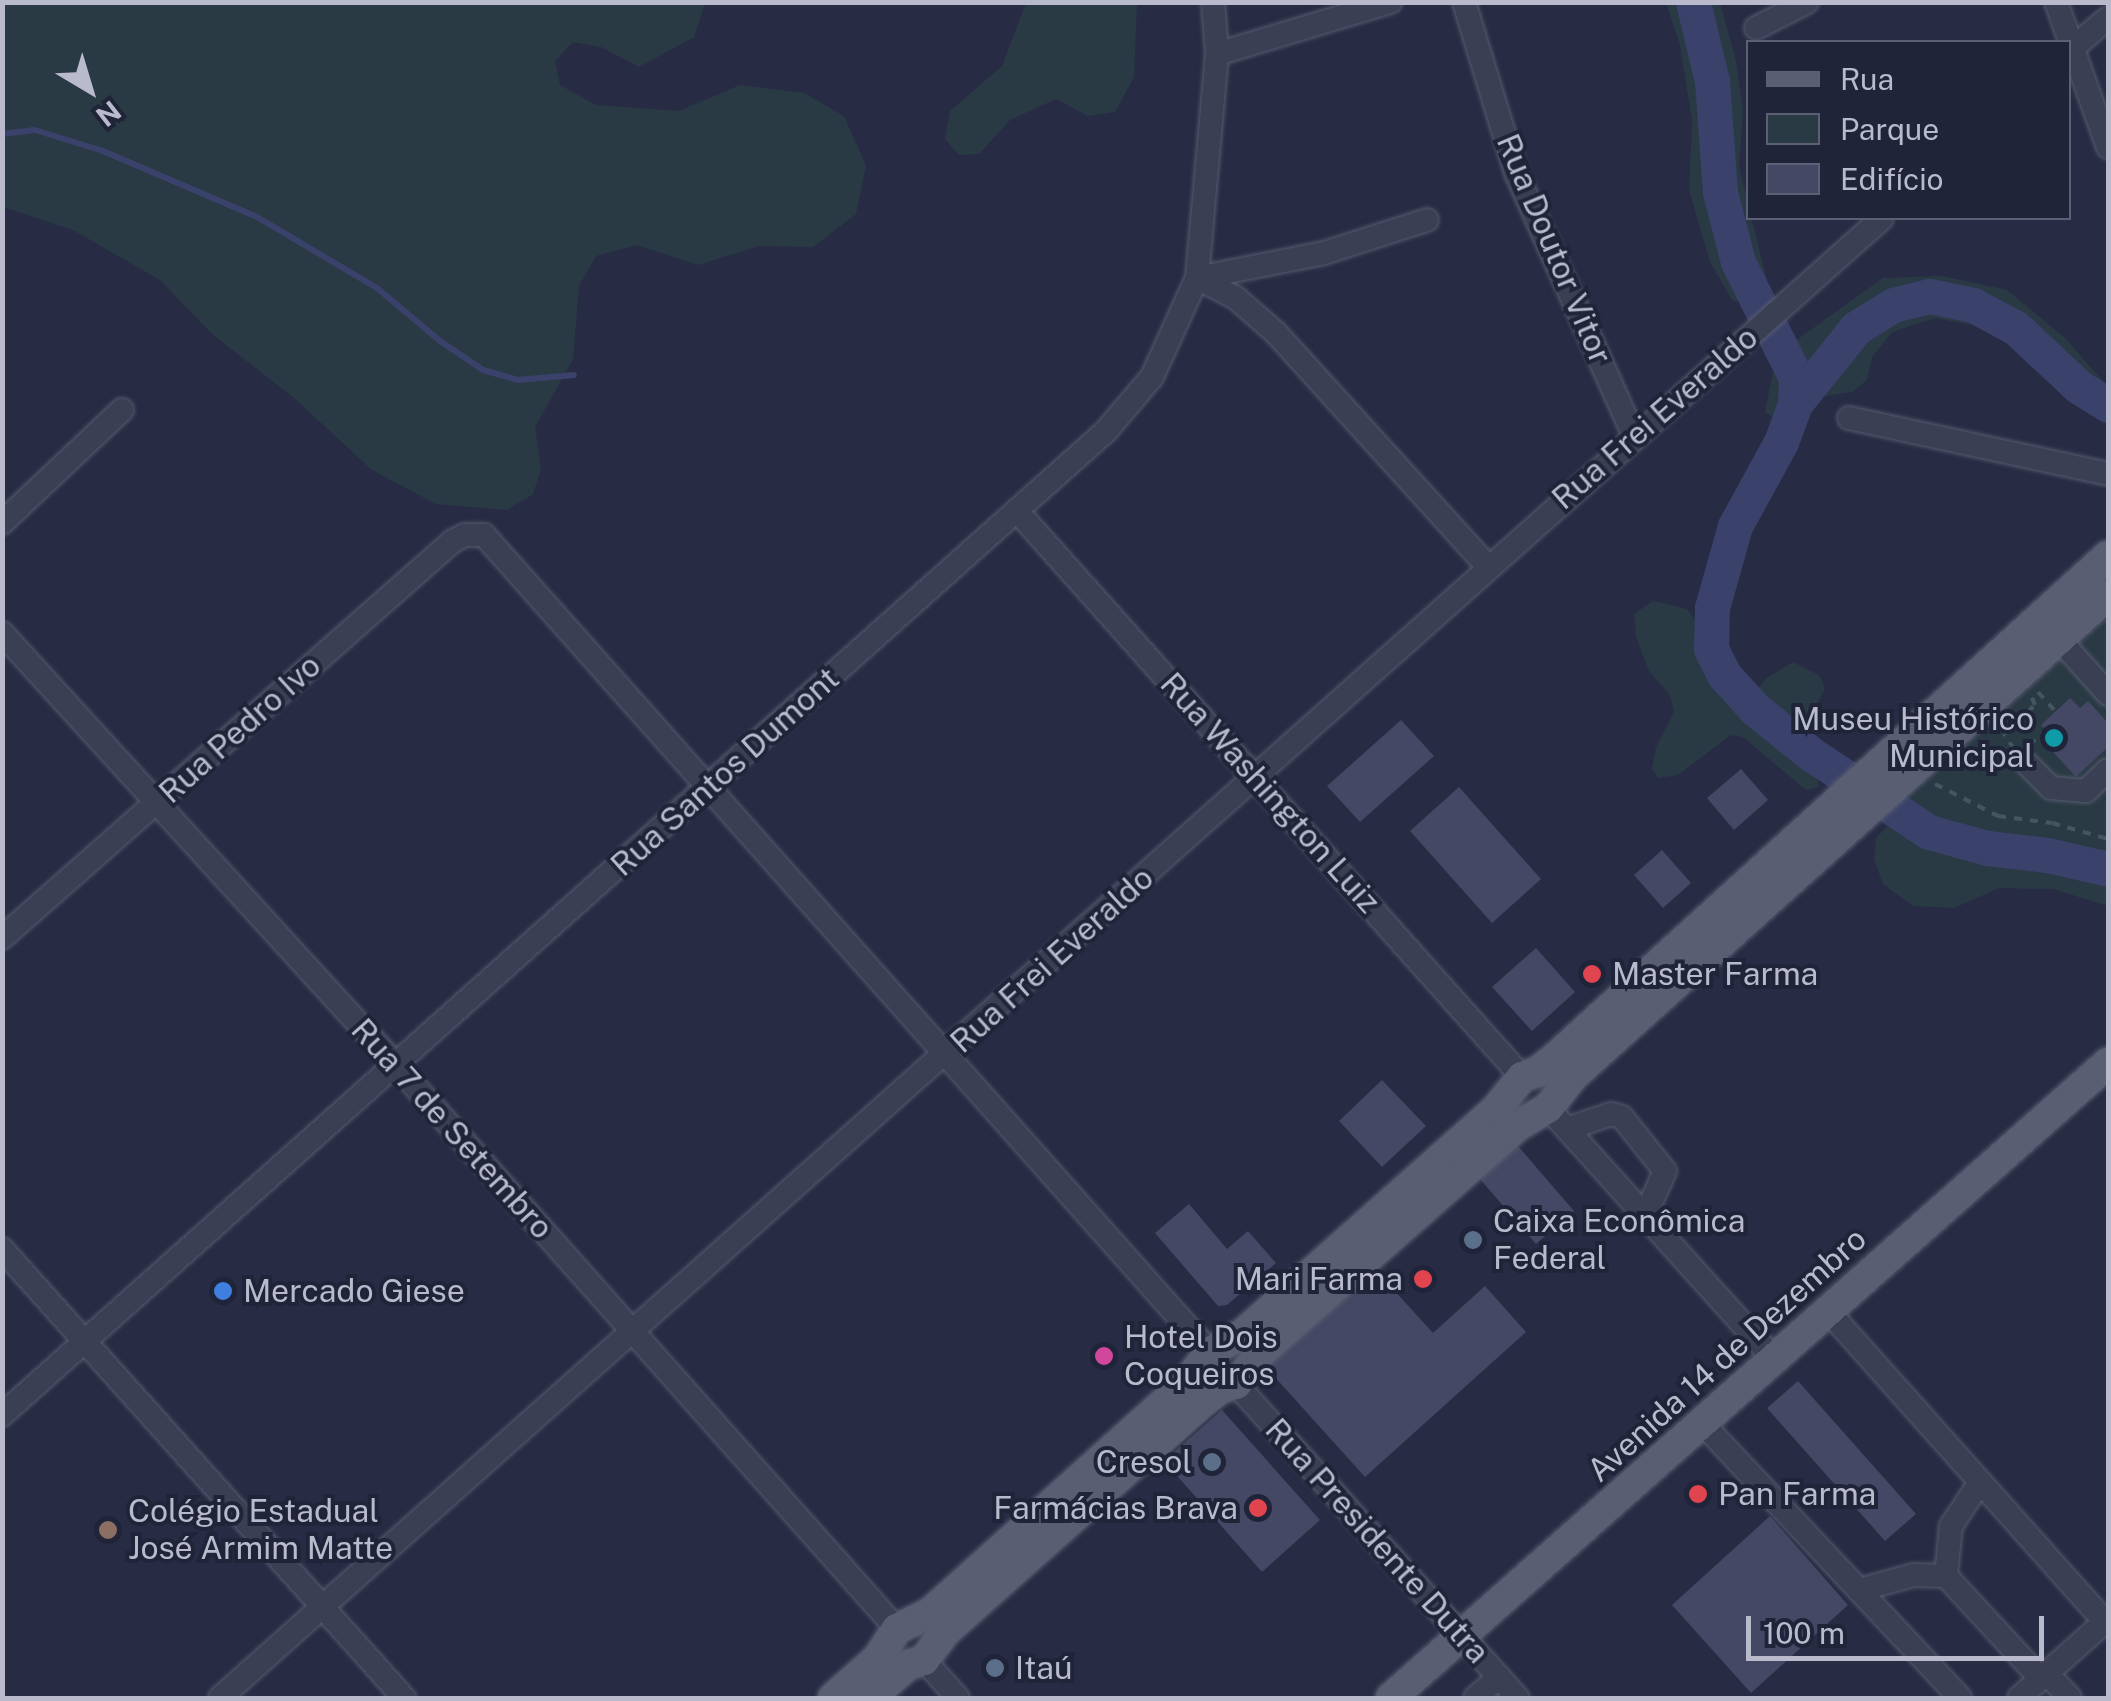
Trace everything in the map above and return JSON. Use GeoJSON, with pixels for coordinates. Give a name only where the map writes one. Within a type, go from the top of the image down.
{"type":"FeatureCollection","features":[{"type":"Feature","properties":{"kind":"main road"},"geometry":{"type":"LineString","coordinates":[[833,1698],[910,1644],[1223,1368],[1540,1098],[1895,766],[2108,556]]}},
{"type":"Feature","properties":{"kind":"main road"},"geometry":{"type":"LineString","coordinates":[[1895,766],[2108,595]]}},
{"type":"Feature","properties":{"kind":"main road","name":"Avenida 14 de Dezembro"},"geometry":{"type":"LineString","coordinates":[[1391,1698],[2108,1063]]}},
{"type":"Feature","properties":{"kind":"main road"},"geometry":{"type":"LineString","coordinates":[[870,1698],[910,1644]]}},
{"type":"Feature","properties":{"kind":"street","name":"Rua Santos Dumont"},"geometry":{"type":"LineString","coordinates":[[2,1416],[1106,431],[1152,377],[1197,278],[1217,54],[1213,2]]}},
{"type":"Feature","properties":{"kind":"street"},"geometry":{"type":"LineString","coordinates":[[1217,54],[1390,2]]}},
{"type":"Feature","properties":{"kind":"street","name":"Rua Doutor Vitor"},"geometry":{"type":"LineString","coordinates":[[1464,2],[1516,173],[1634,436]]}},
{"type":"Feature","properties":{"kind":"street"},"geometry":{"type":"LineString","coordinates":[[1756,28],[1807,2]]}},
{"type":"Feature","properties":{"kind":"street"},"geometry":{"type":"LineString","coordinates":[[2056,2],[2067,40]]}},
{"type":"Feature","properties":{"kind":"street"},"geometry":{"type":"LineString","coordinates":[[2071,50],[2108,18]]}},
{"type":"Feature","properties":{"kind":"street"},"geometry":{"type":"LineString","coordinates":[[2071,54],[2108,147]]}},
{"type":"Feature","properties":{"kind":"street"},"geometry":{"type":"LineString","coordinates":[[1197,278],[1324,253],[1427,220]]}},
{"type":"Feature","properties":{"kind":"street","name":"Rua Frei Everaldo"},"geometry":{"type":"LineString","coordinates":[[220,1698],[1880,220]]}},
{"type":"Feature","properties":{"kind":"street"},"geometry":{"type":"LineString","coordinates":[[1197,278],[1236,298],[1276,333],[1487,566]]}},
{"type":"Feature","properties":{"kind":"street"},"geometry":{"type":"LineString","coordinates":[[2,523],[122,410]]}},
{"type":"Feature","properties":{"kind":"street"},"geometry":{"type":"LineString","coordinates":[[1849,418],[2108,474]]}},
{"type":"Feature","properties":{"kind":"street","name":"Rua Washington Luiz"},"geometry":{"type":"LineString","coordinates":[[1017,511],[1774,1359]]}},
{"type":"Feature","properties":{"kind":"street","name":"Rua Presidente Dutra"},"geometry":{"type":"LineString","coordinates":[[484,535],[1518,1698]]}},
{"type":"Feature","properties":{"kind":"street","name":"Rua Pedro Ivo"},"geometry":{"type":"LineString","coordinates":[[2,938],[453,540],[484,535]]}},
{"type":"Feature","properties":{"kind":"street","name":"Rua 7 de Setembro"},"geometry":{"type":"LineString","coordinates":[[2,633],[396,1066],[958,1698]]}},
{"type":"Feature","properties":{"kind":"street"},"geometry":{"type":"LineString","coordinates":[[2058,638],[2108,694]]}},
{"type":"Feature","properties":{"kind":"street"},"geometry":{"type":"LineString","coordinates":[[2027,764],[2050,788],[2086,791],[2108,770]]}},
{"type":"Feature","properties":{"kind":"street"},"geometry":{"type":"LineString","coordinates":[[1540,1098],[1622,1116],[1662,1162],[1665,1171],[1645,1216]]}},
{"type":"Feature","properties":{"kind":"street"},"geometry":{"type":"LineString","coordinates":[[2,1249],[404,1698]]}},
{"type":"Feature","properties":{"kind":"street"},"geometry":{"type":"LineString","coordinates":[[1828,1312],[2107,1620],[2019,1698]]}},
{"type":"Feature","properties":{"kind":"street"},"geometry":{"type":"LineString","coordinates":[[1702,1423],[1960,1698]]}},
{"type":"Feature","properties":{"kind":"street"},"geometry":{"type":"LineString","coordinates":[[1946,1576],[1950,1526],[1962,1502],[1980,1482]]}},
{"type":"Feature","properties":{"kind":"street"},"geometry":{"type":"LineString","coordinates":[[1859,1590],[1914,1575],[1946,1576],[2070,1698]]}},
{"type":"Feature","properties":{"kind":"street"},"geometry":{"type":"LineString","coordinates":[[1475,1698],[1498,1677]]}},
{"type":"Feature","properties":{"kind":"path"},"geometry":{"type":"LineString","coordinates":[[2028,681],[2056,711]]}},
{"type":"Feature","properties":{"kind":"path"},"geometry":{"type":"LineString","coordinates":[[2022,687],[2036,706],[2004,738],[2022,752],[2046,730]]}},
{"type":"Feature","properties":{"kind":"path"},"geometry":{"type":"LineString","coordinates":[[1942,792],[1998,816],[2052,823],[2108,839]]}},
{"type":"Feature","properties":{"kind":"green space"},"geometry":{"type":"Polygon","coordinates":[[[3,2],[705,3],[694,37],[639,67],[601,47],[573,42],[555,61],[560,85],[596,105],[679,111],[740,85],[804,93],[844,116],[866,166],[856,214],[813,247],[759,246],[698,265],[637,245],[596,256],[579,286],[573,359],[535,427],[541,469],[533,494],[507,510],[436,504],[372,470],[294,398],[212,334],[160,280],[73,230],[3,207],[3,2]]]}},
{"type":"Feature","properties":{"kind":"green space"},"geometry":{"type":"Polygon","coordinates":[[[1026,3],[1137,3],[1134,77],[1115,112],[1088,116],[1056,99],[1010,120],[979,154],[959,155],[945,139],[950,111],[1002,66],[1026,3]]]}},
{"type":"Feature","properties":{"kind":"green space"},"geometry":{"type":"Polygon","coordinates":[[[1666,3],[1720,3],[1736,61],[1743,110],[1739,167],[1746,196],[1746,220],[1752,220],[1767,281],[1760,298],[1747,305],[1732,300],[1710,262],[1689,190],[1692,121],[1680,45],[1666,3]]]}},
{"type":"Feature","properties":{"kind":"green space"},"geometry":{"type":"Polygon","coordinates":[[[1942,276],[2007,290],[2065,338],[2108,387],[2108,422],[2039,372],[1998,330],[1935,318],[1892,332],[1872,357],[1867,380],[1852,392],[1811,398],[1776,419],[1765,412],[1774,367],[1798,339],[1883,278],[1942,276]]]}},
{"type":"Feature","properties":{"kind":"green space"},"geometry":{"type":"Polygon","coordinates":[[[1653,601],[1687,609],[1697,623],[1695,645],[1704,673],[1733,697],[1754,692],[1767,678],[1793,662],[1819,675],[1825,688],[1810,718],[1808,740],[1819,787],[1806,790],[1743,737],[1731,735],[1678,775],[1658,778],[1652,768],[1656,747],[1674,712],[1670,695],[1649,671],[1636,637],[1634,614],[1653,601]]]}},
{"type":"Feature","properties":{"kind":"green space"},"geometry":{"type":"Polygon","coordinates":[[[2108,617],[2108,906],[2053,889],[1999,888],[1954,908],[1913,906],[1883,884],[1874,859],[1876,838],[1904,809],[1897,805],[2108,617]]]}},
{"type":"Feature","properties":{"kind":"building"},"geometry":{"type":"Polygon","coordinates":[[[2070,698],[2080,708],[2088,701],[2108,723],[2108,747],[2076,777],[2044,742],[2051,735],[2041,725],[2070,698]]]}},
{"type":"Feature","properties":{"kind":"building"},"geometry":{"type":"Polygon","coordinates":[[[1401,720],[1434,756],[1360,822],[1327,786],[1401,720]]]}},
{"type":"Feature","properties":{"kind":"building"},"geometry":{"type":"Polygon","coordinates":[[[1741,769],[1768,800],[1734,830],[1707,798],[1741,769]]]}},
{"type":"Feature","properties":{"kind":"building"},"geometry":{"type":"Polygon","coordinates":[[[1459,787],[1541,879],[1492,923],[1410,831],[1459,787]]]}},
{"type":"Feature","properties":{"kind":"building"},"geometry":{"type":"Polygon","coordinates":[[[1662,850],[1691,883],[1663,908],[1634,875],[1662,850]]]}},
{"type":"Feature","properties":{"kind":"building"},"geometry":{"type":"Polygon","coordinates":[[[1536,948],[1575,992],[1532,1031],[1492,987],[1536,948]]]}},
{"type":"Feature","properties":{"kind":"building"},"geometry":{"type":"Polygon","coordinates":[[[1382,1080],[1426,1126],[1382,1167],[1339,1121],[1382,1080]]]}},
{"type":"Feature","properties":{"kind":"building"},"geometry":{"type":"Polygon","coordinates":[[[1518,1146],[1574,1211],[1536,1244],[1480,1179],[1518,1146]]]}},
{"type":"Feature","properties":{"kind":"building"},"geometry":{"type":"Polygon","coordinates":[[[1189,1204],[1227,1249],[1248,1231],[1276,1263],[1227,1305],[1218,1306],[1155,1233],[1189,1204]]]}},
{"type":"Feature","properties":{"kind":"building"},"geometry":{"type":"Polygon","coordinates":[[[1373,1267],[1433,1333],[1485,1286],[1526,1332],[1365,1477],[1264,1365],[1373,1267]]]}},
{"type":"Feature","properties":{"kind":"building"},"geometry":{"type":"Polygon","coordinates":[[[1798,1381],[1916,1514],[1885,1541],[1767,1408],[1798,1381]]]}},
{"type":"Feature","properties":{"kind":"building"},"geometry":{"type":"Polygon","coordinates":[[[1222,1410],[1320,1520],[1262,1572],[1164,1461],[1222,1410]]]}},
{"type":"Feature","properties":{"kind":"building"},"geometry":{"type":"Polygon","coordinates":[[[1770,1516],[1848,1605],[1751,1693],[1672,1605],[1770,1516]]]}},
{"type":"Feature","properties":{"kind":"waterway"},"geometry":{"type":"LineString","coordinates":[[1693,2],[1712,81],[1720,192],[1738,262],[1796,378],[1795,404]]}},
{"type":"Feature","properties":{"kind":"waterway"},"geometry":{"type":"LineString","coordinates":[[2,134],[35,130],[103,151],[257,217],[377,288],[440,341],[483,370],[518,380],[574,375]]}},
{"type":"Feature","properties":{"kind":"waterway"},"geometry":{"type":"LineString","coordinates":[[2108,405],[2079,387],[2016,328],[1973,305],[1929,296],[1893,305],[1856,328],[1795,404],[1781,442],[1735,526],[1712,608],[1711,649],[1725,676],[1755,709],[1811,754],[1929,832],[1987,848],[2047,855],[2108,869]]}},
{"type":"Feature","properties":{"kind":"place","name":"Museu Histórico Municipal"},"geometry":{"type":"Point","coordinates":[2054,738]}},
{"type":"Feature","properties":{"kind":"place","name":"Master Farma"},"geometry":{"type":"Point","coordinates":[1592,974]}},
{"type":"Feature","properties":{"kind":"place","name":"Caixa Econômica Federal"},"geometry":{"type":"Point","coordinates":[1473,1240]}},
{"type":"Feature","properties":{"kind":"place","name":"Mari Farma"},"geometry":{"type":"Point","coordinates":[1423,1279]}},
{"type":"Feature","properties":{"kind":"place","name":"Mercado Giese"},"geometry":{"type":"Point","coordinates":[223,1291]}},
{"type":"Feature","properties":{"kind":"place","name":"Hotel Dois Coqueiros"},"geometry":{"type":"Point","coordinates":[1104,1356]}},
{"type":"Feature","properties":{"kind":"place","name":"Cresol"},"geometry":{"type":"Point","coordinates":[1212,1462]}},
{"type":"Feature","properties":{"kind":"place","name":"Pan Farma"},"geometry":{"type":"Point","coordinates":[1698,1494]}},
{"type":"Feature","properties":{"kind":"place","name":"Farmácias Brava"},"geometry":{"type":"Point","coordinates":[1258,1508]}},
{"type":"Feature","properties":{"kind":"place","name":"Colégio Estadual José Armim Matte"},"geometry":{"type":"Point","coordinates":[108,1530]}},
{"type":"Feature","properties":{"kind":"place","name":"Itaú"},"geometry":{"type":"Point","coordinates":[995,1668]}}]}
